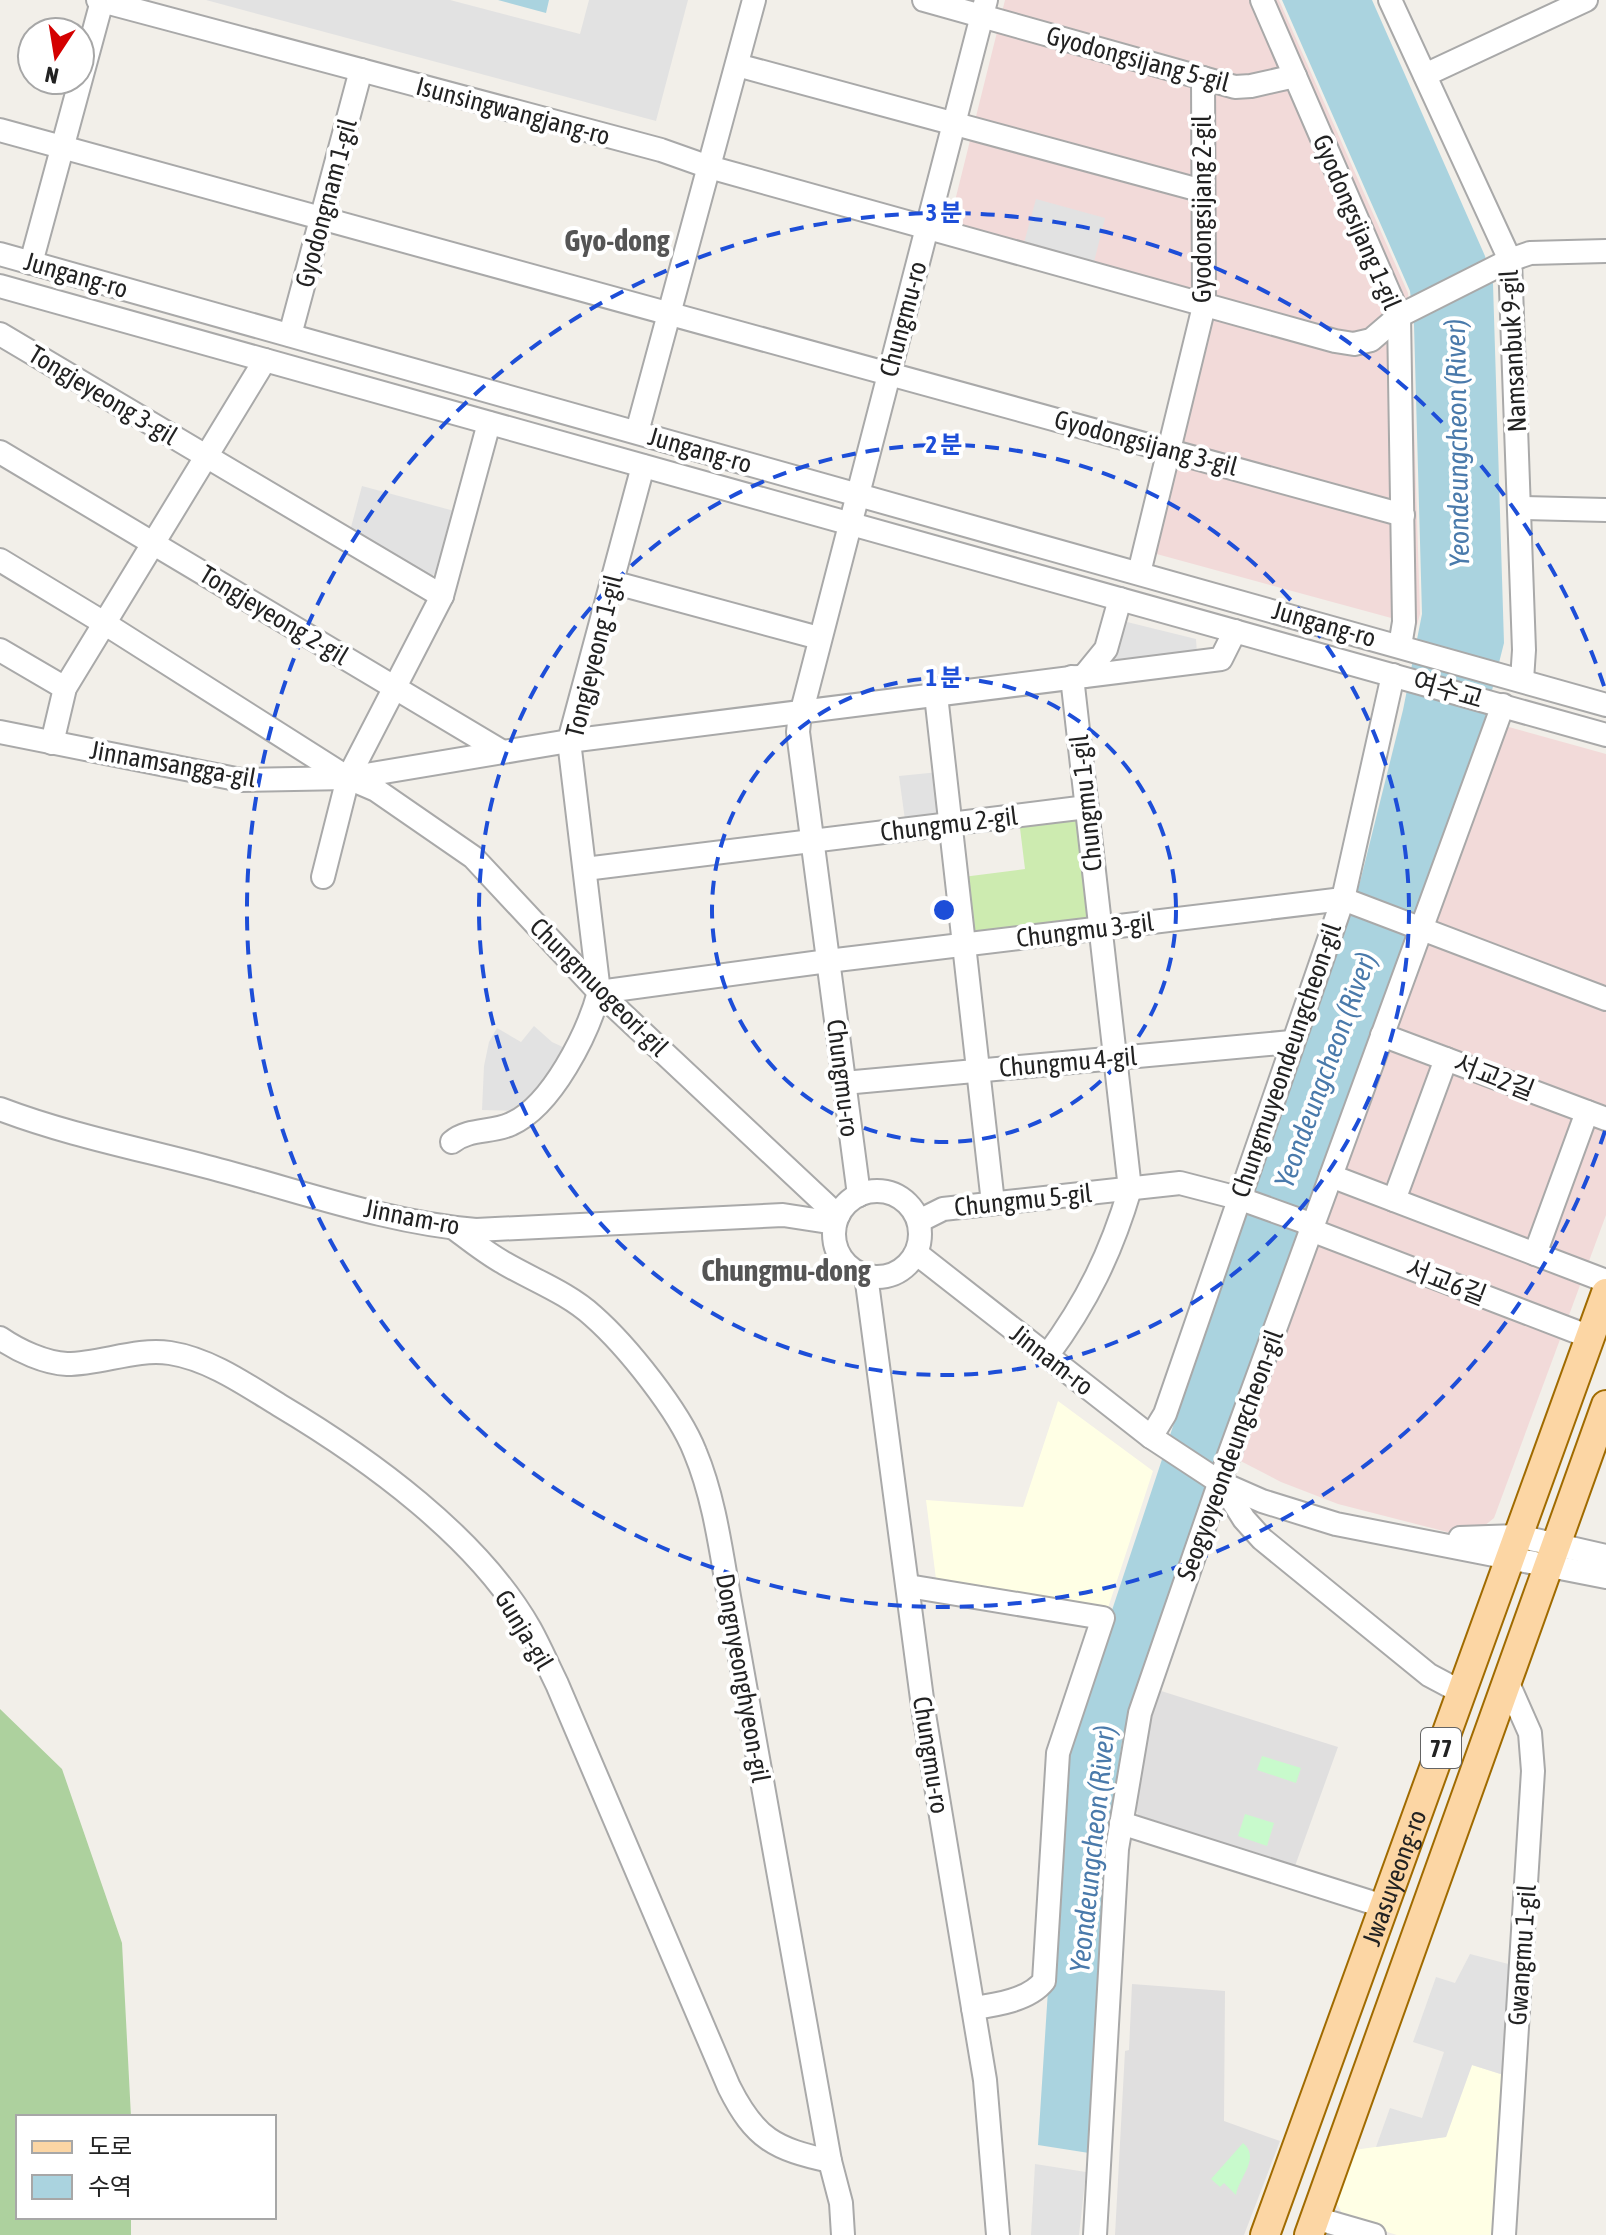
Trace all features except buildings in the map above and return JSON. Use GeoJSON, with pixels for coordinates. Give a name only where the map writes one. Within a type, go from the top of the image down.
{"type":"FeatureCollection","features":[{"type":"Feature","properties":{"kind":"main road","name":"Jwasuyeong-ro"},"geometry":{"type":"LineString","coordinates":[[1265,2235],[1606,1293]]}},
{"type":"Feature","properties":{"kind":"main road"},"geometry":{"type":"LineString","coordinates":[[1574,1380],[1606,1390]]}},
{"type":"Feature","properties":{"kind":"main road","name":"Jwasuyeong-ro"},"geometry":{"type":"LineString","coordinates":[[1312,2226],[1606,1405]]}},
{"type":"Feature","properties":{"kind":"main road"},"geometry":{"type":"LineString","coordinates":[[1435,1764],[1472,1778]]}},
{"type":"Feature","properties":{"kind":"street"},"geometry":{"type":"LineString","coordinates":[[31,263],[100,0]]}},
{"type":"Feature","properties":{"kind":"street","name":"Isunsingwangjang-ro"},"geometry":{"type":"LineString","coordinates":[[100,0],[661,150],[709,167],[1204,306],[1354,344],[1371,340],[1399,316],[1530,253],[1606,251]]}},
{"type":"Feature","properties":{"kind":"street"},"geometry":{"type":"LineString","coordinates":[[637,432],[754,0]]}},
{"type":"Feature","properties":{"kind":"street","name":"Gyodongsijang 5-gil"},"geometry":{"type":"LineString","coordinates":[[924,0],[984,8],[1203,78],[1242,87],[1295,76]]}},
{"type":"Feature","properties":{"kind":"street","name":"Gyodongsijang 1-gil"},"geometry":{"type":"LineString","coordinates":[[1262,0],[1399,316],[1404,622],[1400,646]]}},
{"type":"Feature","properties":{"kind":"street","name":"Namsanbuk 9-gil"},"geometry":{"type":"LineString","coordinates":[[1390,0],[1425,75],[1502,264],[1519,508],[1524,650],[1514,678]]}},
{"type":"Feature","properties":{"kind":"street"},"geometry":{"type":"LineString","coordinates":[[1425,75],[1586,0]]}},
{"type":"Feature","properties":{"kind":"street","name":"Chungmu-ro"},"geometry":{"type":"LineString","coordinates":[[859,1195],[798,732],[800,711],[984,8]]}},
{"type":"Feature","properties":{"kind":"street"},"geometry":{"type":"LineString","coordinates":[[737,65],[1203,191]]}},
{"type":"Feature","properties":{"kind":"street","name":"Gyodongnam 1-gil"},"geometry":{"type":"LineString","coordinates":[[290,335],[361,70]]}},
{"type":"Feature","properties":{"kind":"street","name":"Gyodongsijang 2-gil"},"geometry":{"type":"LineString","coordinates":[[1139,573],[1204,306],[1203,78]]}},
{"type":"Feature","properties":{"kind":"street","name":"Gyodongsijang 3-gil"},"geometry":{"type":"LineString","coordinates":[[0,130],[1403,515]]}},
{"type":"Feature","properties":{"kind":"street","name":"Jungang-ro"},"geometry":{"type":"LineString","coordinates":[[0,254],[1400,646]]}},
{"type":"Feature","properties":{"kind":"street","name":"여수교"},"geometry":{"type":"LineString","coordinates":[[0,286],[1606,735]]}},
{"type":"Feature","properties":{"kind":"street","name":"Tongjeyeong 3-gil"},"geometry":{"type":"LineString","coordinates":[[0,334],[206,456]]}},
{"type":"Feature","properties":{"kind":"street","name":"Tongjeyeong 3-gil"},"geometry":{"type":"LineString","coordinates":[[52,743],[65,688],[265,360]]}},
{"type":"Feature","properties":{"kind":"street"},"geometry":{"type":"LineString","coordinates":[[323,877],[348,778],[442,596],[489,423]]}},
{"type":"Feature","properties":{"kind":"street"},"geometry":{"type":"LineString","coordinates":[[0,452],[153,543]]}},
{"type":"Feature","properties":{"kind":"street"},"geometry":{"type":"LineString","coordinates":[[206,456],[442,596]]}},
{"type":"Feature","properties":{"kind":"street","name":"Tongjeyeong 1-gil"},"geometry":{"type":"LineString","coordinates":[[599,992],[569,741],[643,466]]}},
{"type":"Feature","properties":{"kind":"street"},"geometry":{"type":"LineString","coordinates":[[1519,508],[1606,510]]}},
{"type":"Feature","properties":{"kind":"street","name":"Tongjeyeong 2-gil"},"geometry":{"type":"LineString","coordinates":[[153,543],[394,687]]}},
{"type":"Feature","properties":{"kind":"street"},"geometry":{"type":"LineString","coordinates":[[0,560],[104,623]]}},
{"type":"Feature","properties":{"kind":"street"},"geometry":{"type":"LineString","coordinates":[[612,582],[819,638]]}},
{"type":"Feature","properties":{"kind":"street"},"geometry":{"type":"LineString","coordinates":[[1078,677],[1106,649],[1120,599]]}},
{"type":"Feature","properties":{"kind":"street","name":"Jinnamsangga-gil"},"geometry":{"type":"LineString","coordinates":[[104,623],[348,778]]}},
{"type":"Feature","properties":{"kind":"street"},"geometry":{"type":"LineString","coordinates":[[800,711],[1221,659],[1235,631]]}},
{"type":"Feature","properties":{"kind":"street","name":"여수교"},"geometry":{"type":"LineString","coordinates":[[1400,646],[1514,678]]}},
{"type":"Feature","properties":{"kind":"street"},"geometry":{"type":"LineString","coordinates":[[0,650],[65,688]]}},
{"type":"Feature","properties":{"kind":"street","name":"Chungmuyeondeungcheon-gil"},"geometry":{"type":"LineString","coordinates":[[1151,1437],[1165,1414],[1291,1042],[1343,899],[1393,675]]}},
{"type":"Feature","properties":{"kind":"street","name":"Chungmu 1-gil"},"geometry":{"type":"LineString","coordinates":[[1078,677],[1087,807],[1115,1058]]}},
{"type":"Feature","properties":{"kind":"street"},"geometry":{"type":"LineString","coordinates":[[1514,678],[1606,705]]}},
{"type":"Feature","properties":{"kind":"street"},"geometry":{"type":"LineString","coordinates":[[394,687],[501,751]]}},
{"type":"Feature","properties":{"kind":"street"},"geometry":{"type":"LineString","coordinates":[[936,695],[993,1203]]}},
{"type":"Feature","properties":{"kind":"street","name":"Seogyoyeondeungcheon-gil"},"geometry":{"type":"LineString","coordinates":[[1095,2235],[1117,1849],[1140,1713],[1308,1226],[1331,1176],[1382,1035],[1416,926],[1503,705]]}},
{"type":"Feature","properties":{"kind":"street","name":"Jinnamsangga-gil"},"geometry":{"type":"LineString","coordinates":[[0,732],[241,780],[348,778],[501,751],[800,711]]}},
{"type":"Feature","properties":{"kind":"street","name":"Chungmuogeori-gil"},"geometry":{"type":"LineString","coordinates":[[348,778],[376,790],[473,857],[599,992],[836,1219]]}},
{"type":"Feature","properties":{"kind":"street","name":"Chungmu 2-gil"},"geometry":{"type":"LineString","coordinates":[[812,841],[1087,807]]}},
{"type":"Feature","properties":{"kind":"street"},"geometry":{"type":"LineString","coordinates":[[585,869],[812,841]]}},
{"type":"Feature","properties":{"kind":"street"},"geometry":{"type":"LineString","coordinates":[[1343,899],[1606,999]]}},
{"type":"Feature","properties":{"kind":"street","name":"Chungmu 3-gil"},"geometry":{"type":"LineString","coordinates":[[828,961],[1343,899]]}},
{"type":"Feature","properties":{"kind":"street"},"geometry":{"type":"LineString","coordinates":[[452,1142],[464,1134],[515,1123],[530,1111],[573,1055],[595,1008],[599,992],[828,961]]}},
{"type":"Feature","properties":{"kind":"street","name":"서교2길"},"geometry":{"type":"LineString","coordinates":[[1382,1035],[1596,1116]]}},
{"type":"Feature","properties":{"kind":"street","name":"Chungmu 4-gil"},"geometry":{"type":"LineString","coordinates":[[844,1083],[1291,1042]]}},
{"type":"Feature","properties":{"kind":"street","name":"Chungmu 5-gil"},"geometry":{"type":"LineString","coordinates":[[1047,1356],[1088,1297],[1117,1234],[1130,1189],[1115,1058]]}},
{"type":"Feature","properties":{"kind":"street"},"geometry":{"type":"LineString","coordinates":[[1394,1200],[1446,1059]]}},
{"type":"Feature","properties":{"kind":"street","name":"Jinnam-ro"},"geometry":{"type":"LineString","coordinates":[[0,1109],[83,1137],[202,1165],[368,1210],[454,1228],[476,1230],[783,1215],[836,1219]]}},
{"type":"Feature","properties":{"kind":"street"},"geometry":{"type":"LineString","coordinates":[[1535,1254],[1596,1116]]}},
{"type":"Feature","properties":{"kind":"street"},"geometry":{"type":"LineString","coordinates":[[1331,1176],[1606,1281]]}},
{"type":"Feature","properties":{"kind":"street","name":"Chungmu 5-gil"},"geometry":{"type":"LineString","coordinates":[[919,1221],[943,1209],[1180,1183],[1238,1198],[1308,1226]]}},
{"type":"Feature","properties":{"kind":"street"},"geometry":{"type":"LineString","coordinates":[[874,1190],[897,1195],[914,1210],[919,1221],[920,1243],[916,1253],[909,1263],[894,1273],[866,1275],[856,1272],[842,1259],[835,1241],[836,1219],[844,1206],[859,1195],[874,1190]]}},
{"type":"Feature","properties":{"kind":"street","name":"서교6길"},"geometry":{"type":"LineString","coordinates":[[1308,1226],[1590,1337]]}},
{"type":"Feature","properties":{"kind":"street","name":"Dongnyeonghyeon-gil"},"geometry":{"type":"LineString","coordinates":[[454,1228],[500,1261],[564,1295],[593,1315],[654,1385],[677,1417],[697,1456],[732,1613],[830,2161],[843,2216],[843,2235]]}},
{"type":"Feature","properties":{"kind":"street","name":"Jinnam-ro"},"geometry":{"type":"LineString","coordinates":[[916,1253],[1151,1437],[1221,1483]]}},
{"type":"Feature","properties":{"kind":"street","name":"Chungmu-ro"},"geometry":{"type":"LineString","coordinates":[[866,1275],[924,1714],[985,2080],[998,2235]]}},
{"type":"Feature","properties":{"kind":"street","name":"Gunja-gil"},"geometry":{"type":"LineString","coordinates":[[0,1338],[18,1349],[57,1363],[151,1352],[184,1356],[208,1365],[299,1417],[380,1472],[412,1497],[470,1553],[523,1619],[550,1670],[741,2110],[750,2124],[771,2141],[792,2151],[830,2161]]}},
{"type":"Feature","properties":{"kind":"street"},"geometry":{"type":"LineString","coordinates":[[1221,1483],[1296,1513],[1415,1539],[1514,1546],[1552,1555],[1606,1577]]}},
{"type":"Feature","properties":{"kind":"street"},"geometry":{"type":"LineString","coordinates":[[1221,1483],[1244,1519],[1262,1539],[1429,1675],[1461,1692]]}},
{"type":"Feature","properties":{"kind":"street"},"geometry":{"type":"LineString","coordinates":[[1552,1555],[1606,1556]]}},
{"type":"Feature","properties":{"kind":"street"},"geometry":{"type":"LineString","coordinates":[[908,1586],[1103,1618],[1058,1753],[1044,1981],[1036,1989],[1014,1999],[973,2008]]}},
{"type":"Feature","properties":{"kind":"street","name":"Gwangmu 1-gil"},"geometry":{"type":"LineString","coordinates":[[1504,2235],[1533,1771],[1530,1733],[1507,1681]]}},
{"type":"Feature","properties":{"kind":"street"},"geometry":{"type":"LineString","coordinates":[[1121,1823],[1383,1906]]}},
{"type":"Feature","properties":{"kind":"street"},"geometry":{"type":"LineString","coordinates":[[1312,2226],[1374,2235]]}},
{"type":"Feature","properties":{"kind":"shaded area"},"geometry":{"type":"Polygon","coordinates":[[[206,0],[450,0],[580,34],[589,0],[688,0],[656,121],[206,0]]]}},
{"type":"Feature","properties":{"kind":"shaded area"},"geometry":{"type":"Polygon","coordinates":[[[1005,0],[1279,0],[1408,293],[1420,614],[1417,625],[1153,553],[1215,301],[949,225],[1005,0]]]}},
{"type":"Feature","properties":{"kind":"shaded area"},"geometry":{"type":"Polygon","coordinates":[[[1036,199],[1105,218],[1094,262],[1024,243],[1036,199]]]}},
{"type":"Feature","properties":{"kind":"shaded area"},"geometry":{"type":"Polygon","coordinates":[[[362,486],[458,512],[442,571],[428,577],[350,531],[362,486]]]}},
{"type":"Feature","properties":{"kind":"shaded area"},"geometry":{"type":"Polygon","coordinates":[[[1123,621],[1196,639],[1197,654],[1101,664],[1123,621]]]}},
{"type":"Feature","properties":{"kind":"shaded area"},"geometry":{"type":"Polygon","coordinates":[[[1487,721],[1606,754],[1606,1215],[1494,1518],[1478,1531],[1455,1534],[1338,1504],[1281,1482],[1229,1455],[1487,721]]]}},
{"type":"Feature","properties":{"kind":"shaded area"},"geometry":{"type":"Polygon","coordinates":[[[939,772],[945,815],[905,820],[899,776],[939,772]]]}},
{"type":"Feature","properties":{"kind":"shaded area"},"geometry":{"type":"Polygon","coordinates":[[[534,1026],[552,1042],[569,1050],[520,1111],[482,1110],[484,1066],[489,1042],[497,1028],[521,1042],[534,1026]]]}},
{"type":"Feature","properties":{"kind":"shaded area"},"geometry":{"type":"Polygon","coordinates":[[[1058,1401],[1153,1471],[1106,1614],[937,1587],[926,1500],[1023,1507],[1058,1401]]]}},
{"type":"Feature","properties":{"kind":"shaded area"},"geometry":{"type":"Polygon","coordinates":[[[1158,1690],[1338,1747],[1295,1866],[1138,1815],[1135,1805],[1139,1755],[1158,1690]]]}},
{"type":"Feature","properties":{"kind":"shaded area"},"geometry":{"type":"Polygon","coordinates":[[[1470,1954],[1516,1966],[1510,2077],[1472,2065],[1446,2137],[1376,2147],[1390,2108],[1422,2118],[1444,2052],[1413,2042],[1436,1977],[1455,1983],[1470,1954]]]}},
{"type":"Feature","properties":{"kind":"shaded area"},"geometry":{"type":"Polygon","coordinates":[[[1132,1984],[1225,1991],[1224,2121],[1280,2141],[1244,2235],[1115,2235],[1125,2051],[1129,2050],[1132,1984]]]}},
{"type":"Feature","properties":{"kind":"shaded area"},"geometry":{"type":"Polygon","coordinates":[[[1472,2065],[1510,2077],[1498,2235],[1397,2235],[1345,2219],[1336,2202],[1354,2150],[1446,2137],[1472,2065]]]}},
{"type":"Feature","properties":{"kind":"shaded area"},"geometry":{"type":"Polygon","coordinates":[[[1035,2164],[1086,2172],[1079,2235],[1031,2235],[1035,2164]]]}},
{"type":"Feature","properties":{"kind":"green space"},"geometry":{"type":"Polygon","coordinates":[[[1081,813],[1094,919],[970,934],[963,877],[1025,869],[1019,820],[1081,813]]]}},
{"type":"Feature","properties":{"kind":"green space"},"geometry":{"type":"Polygon","coordinates":[[[0,1709],[62,1769],[122,1943],[131,2115],[16,2115],[16,2219],[131,2219],[131,2235],[0,2235],[0,1709]]]}},
{"type":"Feature","properties":{"kind":"green space"},"geometry":{"type":"Polygon","coordinates":[[[1262,1756],[1301,1768],[1296,1783],[1257,1770],[1262,1756]]]}},
{"type":"Feature","properties":{"kind":"green space"},"geometry":{"type":"Polygon","coordinates":[[[1245,1814],[1274,1823],[1267,1846],[1238,1836],[1245,1814]]]}},
{"type":"Feature","properties":{"kind":"green space"},"geometry":{"type":"Polygon","coordinates":[[[1243,2143],[1250,2155],[1236,2195],[1224,2183],[1220,2187],[1211,2179],[1243,2143]]]}},
{"type":"Feature","properties":{"kind":"water"},"geometry":{"type":"Polygon","coordinates":[[[498,0],[549,0],[546,13],[498,0]]]}},
{"type":"Feature","properties":{"kind":"water","name":"Yeondeungcheon (River)"},"geometry":{"type":"Polygon","coordinates":[[[1282,0],[1372,0],[1485,256],[1493,284],[1504,643],[1484,722],[1123,1735],[1108,1836],[1089,2153],[1038,2145],[1063,1758],[1242,1218],[1360,882],[1403,710],[1422,614],[1414,325],[1410,291],[1282,0]]]}},
{"type":"Feature","properties":{"kind":"district","name":"Gyo-dong"},"geometry":{"type":"Point","coordinates":[617,240]}},
{"type":"Feature","properties":{"kind":"district","name":"Chungmu-dong"},"geometry":{"type":"Point","coordinates":[786,1270]}}]}
